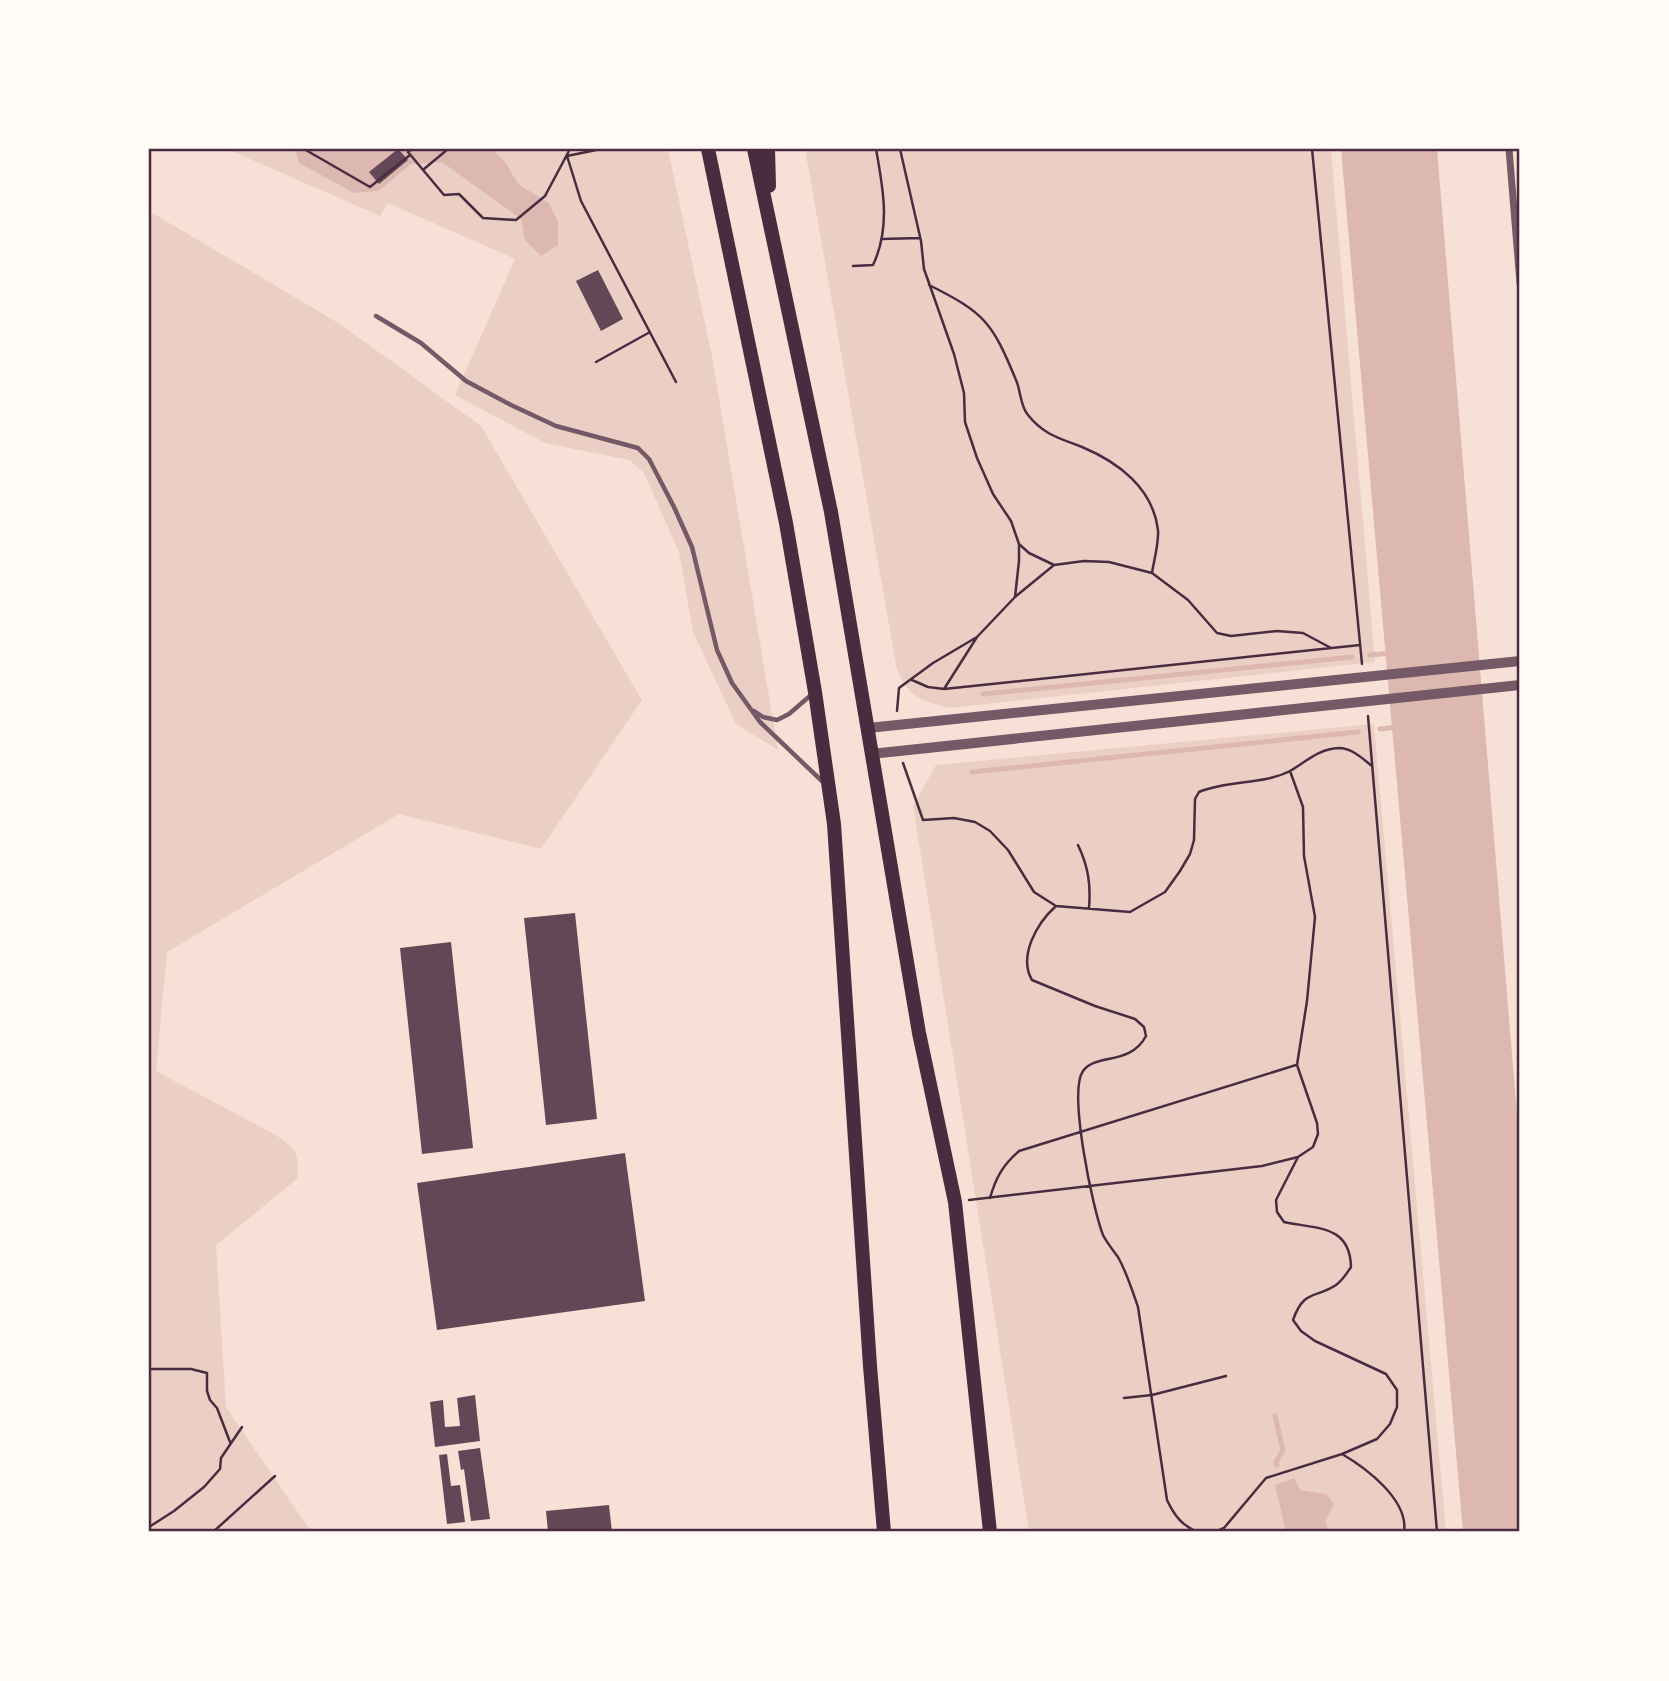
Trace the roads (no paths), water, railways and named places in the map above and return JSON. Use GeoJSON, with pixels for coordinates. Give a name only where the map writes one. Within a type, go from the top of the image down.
{"type":"FeatureCollection","features":[{"type":"Feature","properties":{"kind":"highway"},"geometry":{"type":"LineString","coordinates":[[708,149],[786,523],[834,824],[869,1352],[884,1532]]}},
{"type":"Feature","properties":{"kind":"highway"},"geometry":{"type":"LineString","coordinates":[[754,149],[831,512],[919,1033],[956,1202],[990,1532]]}},
{"type":"Feature","properties":{"kind":"highway"},"geometry":{"type":"LineString","coordinates":[[768,149],[769,216]]}},
{"type":"Feature","properties":{"kind":"street"},"geometry":{"type":"LineString","coordinates":[[1509,149],[1520,282]]}},
{"type":"Feature","properties":{"kind":"street"},"geometry":{"type":"LineString","coordinates":[[868,728],[1520,662]]}},
{"type":"Feature","properties":{"kind":"street"},"geometry":{"type":"LineString","coordinates":[[871,754],[1520,685]]}},
{"type":"Feature","properties":{"kind":"lane"},"geometry":{"type":"LineString","coordinates":[[376,316],[421,343],[466,380],[511,405],[556,426],[638,448],[649,459],[692,547],[718,650],[732,683],[760,722],[805,762],[829,789]]}},
{"type":"Feature","properties":{"kind":"lane"},"geometry":{"type":"LineString","coordinates":[[751,708],[764,717],[776,720],[789,714],[815,692]]}},
{"type":"Feature","properties":{"kind":"waterway"},"geometry":{"type":"LineString","coordinates":[[1370,655],[1391,653]]}},
{"type":"Feature","properties":{"kind":"waterway"},"geometry":{"type":"LineString","coordinates":[[983,694],[1352,657]]}},
{"type":"Feature","properties":{"kind":"waterway"},"geometry":{"type":"LineString","coordinates":[[1380,729],[1398,727]]}},
{"type":"Feature","properties":{"kind":"waterway"},"geometry":{"type":"LineString","coordinates":[[972,772],[1358,732]]}},
{"type":"Feature","properties":{"kind":"waterway"},"geometry":{"type":"LineString","coordinates":[[1275,1416],[1283,1450],[1277,1465]]}}]}
